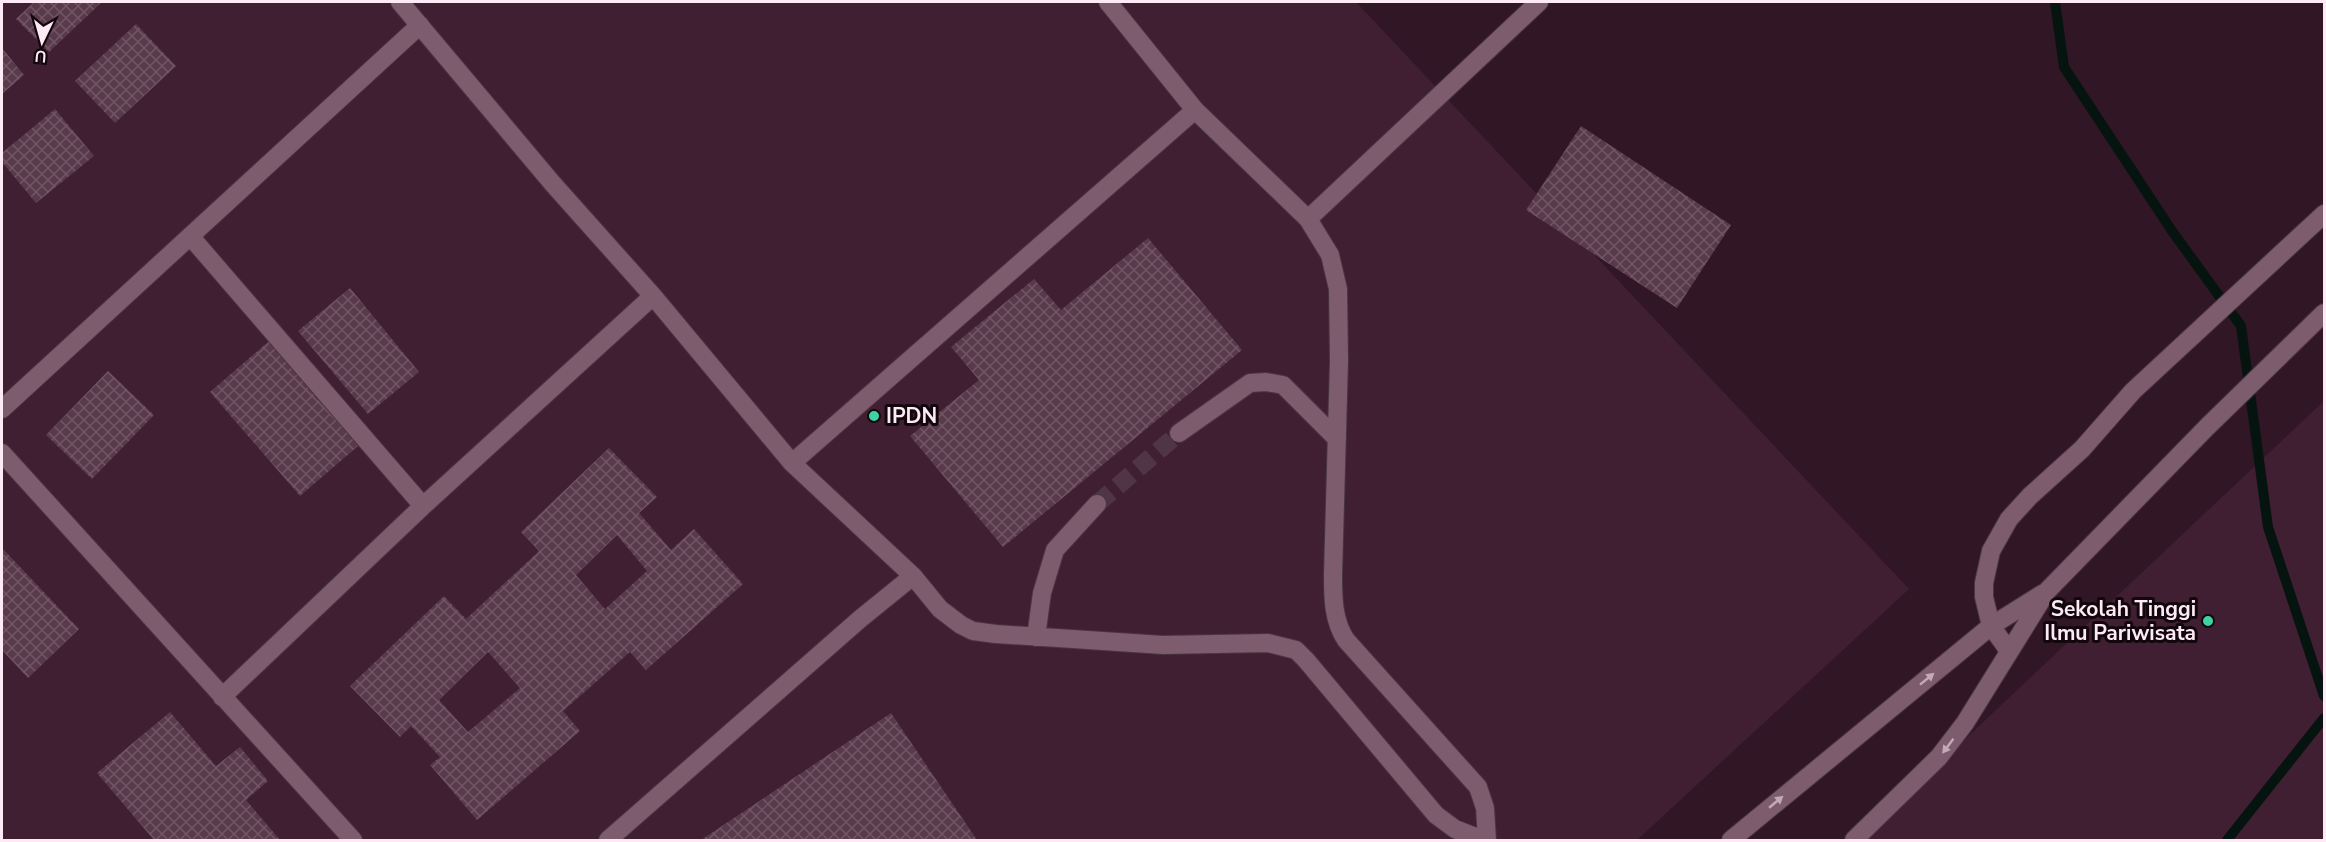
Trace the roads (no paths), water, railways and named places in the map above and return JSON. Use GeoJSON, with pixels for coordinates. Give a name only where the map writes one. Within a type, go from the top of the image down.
{"type":"FeatureCollection","features":[{"type":"Feature","properties":{"kind":"street"},"geometry":{"type":"LineString","coordinates":[[400,2],[553,184],[653,296],[792,463],[913,576],[940,609],[973,631],[1163,645],[1268,643],[1289,647],[1296,650],[1306,660],[1436,815],[1455,830],[1485,840],[1485,808],[1478,787],[1342,634],[1333,602],[1339,360],[1338,289],[1330,255],[1308,219],[1195,110],[1108,2]]}},
{"type":"Feature","properties":{"kind":"street"},"geometry":{"type":"LineString","coordinates":[[1308,219],[1539,2]]}},
{"type":"Feature","properties":{"kind":"street"},"geometry":{"type":"LineString","coordinates":[[2,409],[420,26]]}},
{"type":"Feature","properties":{"kind":"street"},"geometry":{"type":"LineString","coordinates":[[792,463],[1195,110]]}},
{"type":"Feature","properties":{"kind":"street"},"geometry":{"type":"LineString","coordinates":[[2008,651],[1991,626],[1984,597],[1984,583],[1991,551],[2009,519],[2030,496],[2082,449],[2133,391],[2325,214]]}},
{"type":"Feature","properties":{"kind":"street"},"geometry":{"type":"LineString","coordinates":[[190,236],[423,506]]}},
{"type":"Feature","properties":{"kind":"street"},"geometry":{"type":"LineString","coordinates":[[222,697],[423,506],[653,296]]}},
{"type":"Feature","properties":{"kind":"street"},"geometry":{"type":"LineString","coordinates":[[1854,840],[1939,757],[1965,723],[2047,591],[2207,427],[2320,317]]}},
{"type":"Feature","properties":{"kind":"street"},"geometry":{"type":"LineString","coordinates":[[1179,433],[1250,383],[1266,382],[1283,385],[1337,439]]}},
{"type":"Feature","properties":{"kind":"street"},"geometry":{"type":"LineString","coordinates":[[2,453],[353,840]]}},
{"type":"Feature","properties":{"kind":"street"},"geometry":{"type":"LineString","coordinates":[[1036,637],[1042,593],[1055,550],[1097,504]]}},
{"type":"Feature","properties":{"kind":"street"},"geometry":{"type":"LineString","coordinates":[[608,840],[860,619],[913,576]]}},
{"type":"Feature","properties":{"kind":"street"},"geometry":{"type":"LineString","coordinates":[[1731,840],[1991,626],[2047,591]]}},
{"type":"Feature","properties":{"kind":"waterway"},"geometry":{"type":"LineString","coordinates":[[2055,2],[2064,67],[2172,231],[2241,326],[2268,527],[2324,696]]}},
{"type":"Feature","properties":{"kind":"waterway"},"geometry":{"type":"LineString","coordinates":[[2227,840],[2324,718]]}},
{"type":"Feature","properties":{"kind":"tunnel"},"geometry":{"type":"LineString","coordinates":[[1097,504],[1179,433]]}},
{"type":"Feature","properties":{"kind":"place","name":"IPDN"},"geometry":{"type":"Point","coordinates":[874,416]}},
{"type":"Feature","properties":{"kind":"place","name":"Sekolah Tinggi Ilmu Pariwisata"},"geometry":{"type":"Point","coordinates":[2208,621]}}]}
